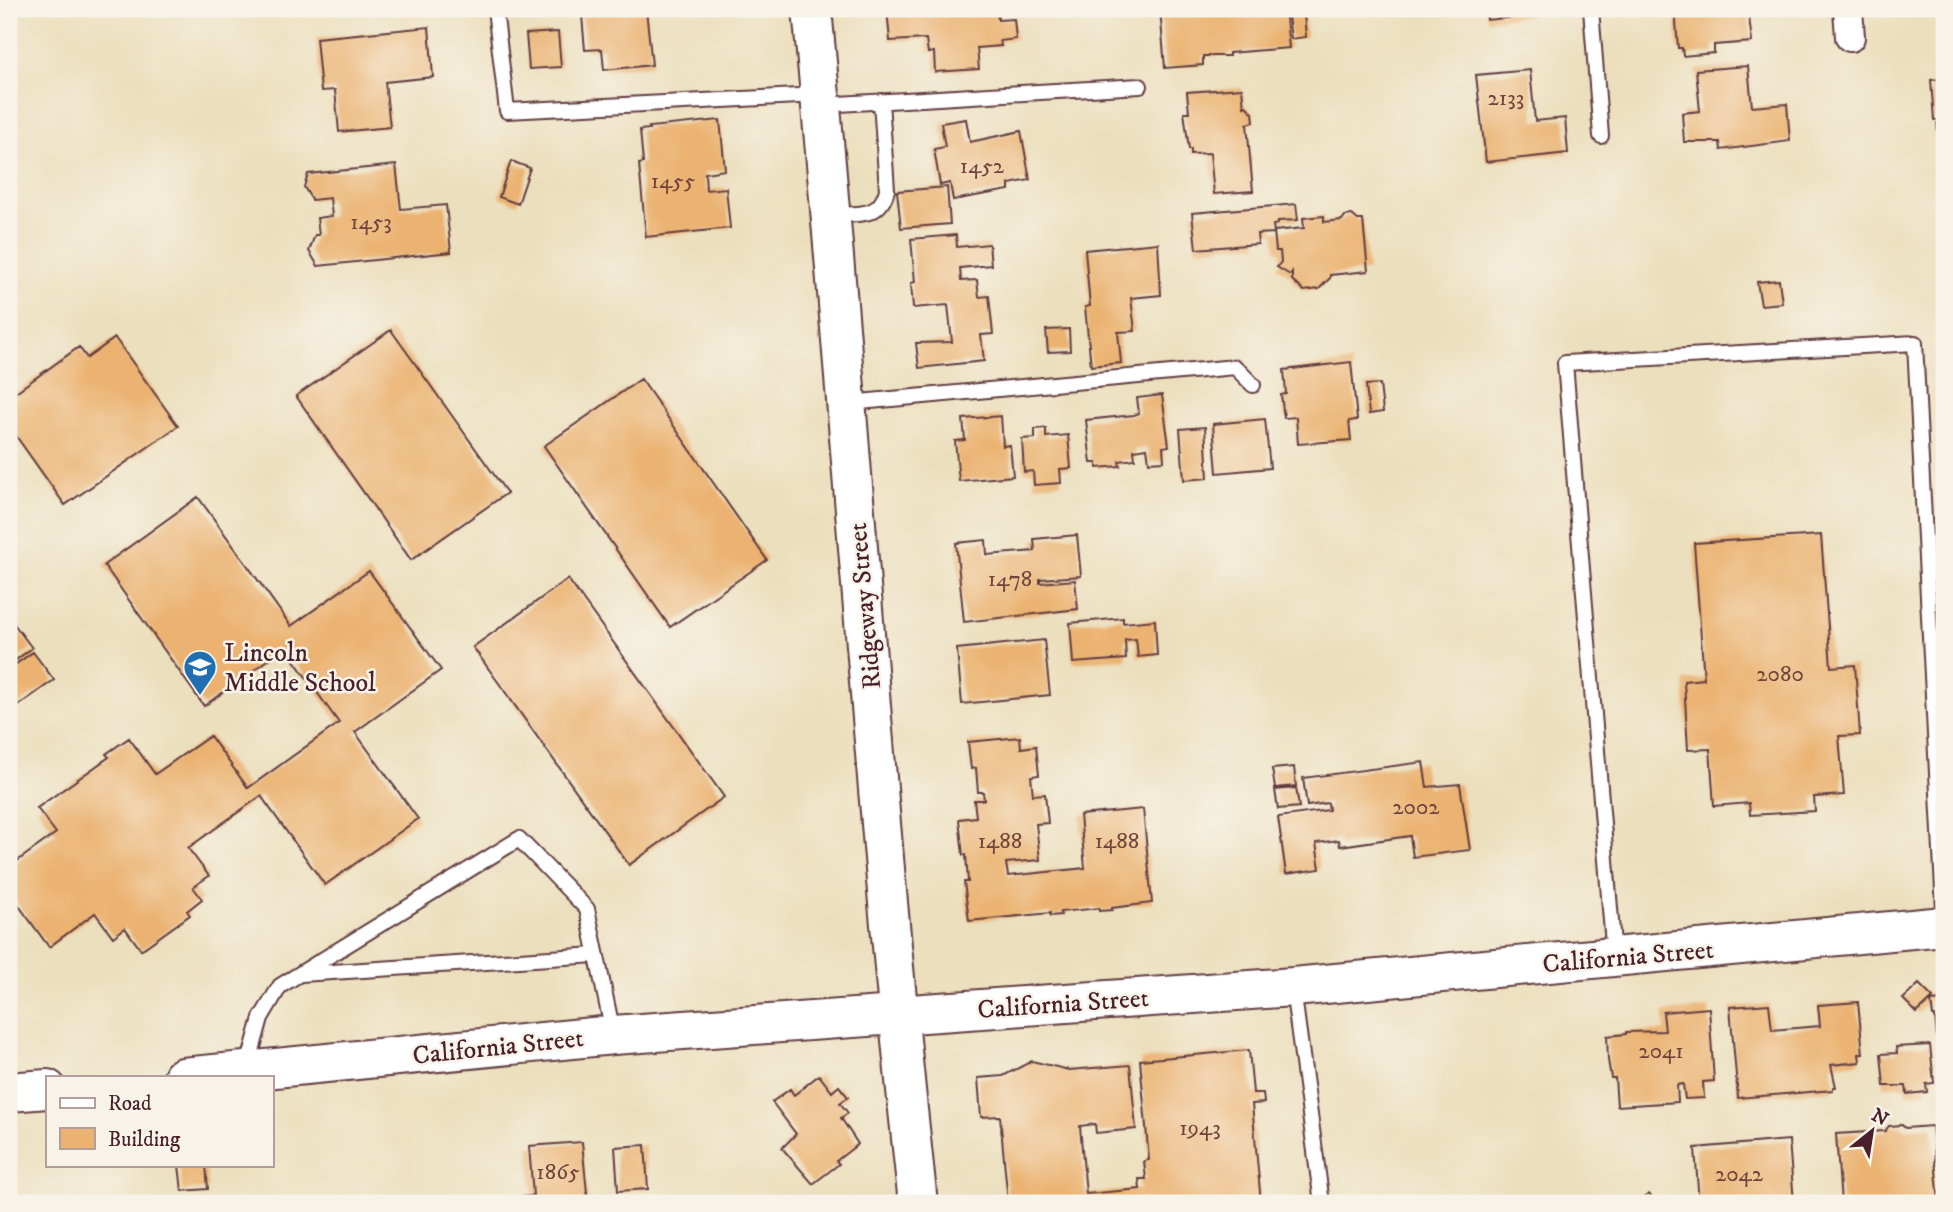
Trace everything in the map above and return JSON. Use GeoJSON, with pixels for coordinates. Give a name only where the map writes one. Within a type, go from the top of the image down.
{"type":"FeatureCollection","features":[{"type":"Feature","properties":{"kind":"main road","name":"Ridgeway Street"},"geometry":{"type":"LineString","coordinates":[[812,9],[897,1014],[918,1203]]}},
{"type":"Feature","properties":{"kind":"main road","name":"California Street"},"geometry":{"type":"LineString","coordinates":[[196,1076],[613,1035],[1293,988],[1944,926]]}},
{"type":"Feature","properties":{"kind":"main road"},"geometry":{"type":"LineString","coordinates":[[9,1092],[46,1089]]}},
{"type":"Feature","properties":{"kind":"street"},"geometry":{"type":"LineString","coordinates":[[1848,9],[1850,37]]}},
{"type":"Feature","properties":{"kind":"lane"},"geometry":{"type":"LineString","coordinates":[[495,9],[507,111],[820,100],[881,102],[1140,86]]}},
{"type":"Feature","properties":{"kind":"lane"},"geometry":{"type":"LineString","coordinates":[[1591,9],[1601,136]]}},
{"type":"Feature","properties":{"kind":"lane"},"geometry":{"type":"LineString","coordinates":[[831,215],[875,212],[883,204],[887,190],[881,102]]}},
{"type":"Feature","properties":{"kind":"lane"},"geometry":{"type":"LineString","coordinates":[[1614,957],[1565,363],[1915,343],[1944,910]]}},
{"type":"Feature","properties":{"kind":"lane"},"geometry":{"type":"LineString","coordinates":[[847,403],[1235,367],[1253,385]]}},
{"type":"Feature","properties":{"kind":"lane"},"geometry":{"type":"LineString","coordinates":[[246,1072],[261,1018],[280,986],[519,839],[587,909],[613,1035]]}},
{"type":"Feature","properties":{"kind":"lane"},"geometry":{"type":"LineString","coordinates":[[299,974],[596,955]]}},
{"type":"Feature","properties":{"kind":"lane"},"geometry":{"type":"LineString","coordinates":[[1293,988],[1322,1203]]}},
{"type":"Feature","properties":{"kind":"building"},"geometry":{"type":"Polygon","coordinates":[[[591,9],[646,10],[652,65],[604,70],[602,49],[585,50],[582,16],[592,15],[591,9]]]}},
{"type":"Feature","properties":{"kind":"building"},"geometry":{"type":"Polygon","coordinates":[[[887,9],[997,9],[998,20],[1014,19],[1016,39],[1000,41],[1001,46],[977,48],[979,69],[935,72],[934,52],[928,53],[926,39],[890,41],[887,9]]]}},
{"type":"Feature","properties":{"kind":"building"},"geometry":{"type":"Polygon","coordinates":[[[1160,9],[1229,9],[1229,14],[1250,12],[1250,9],[1285,9],[1289,48],[1229,53],[1229,56],[1203,56],[1203,65],[1165,68],[1160,9]]]}},
{"type":"Feature","properties":{"kind":"building"},"geometry":{"type":"Polygon","coordinates":[[[1486,9],[1533,9],[1534,15],[1487,20],[1486,9]]]}},
{"type":"Feature","properties":{"kind":"building"},"geometry":{"type":"Polygon","coordinates":[[[1675,9],[1748,9],[1752,42],[1714,45],[1714,53],[1683,56],[1682,48],[1678,48],[1675,9]]]}},
{"type":"Feature","properties":{"kind":"building"},"geometry":{"type":"Polygon","coordinates":[[[1304,14],[1306,37],[1291,39],[1288,16],[1304,14]]]}},
{"type":"Feature","properties":{"kind":"building"},"geometry":{"type":"Polygon","coordinates":[[[429,27],[433,77],[385,82],[390,127],[339,132],[335,90],[321,91],[316,38],[429,27]]]}},
{"type":"Feature","properties":{"kind":"building"},"geometry":{"type":"Polygon","coordinates":[[[558,32],[561,67],[529,69],[526,34],[558,32]]]}},
{"type":"Feature","properties":{"kind":"building"},"geometry":{"type":"Polygon","coordinates":[[[1748,66],[1752,107],[1787,104],[1790,141],[1721,150],[1720,142],[1684,142],[1682,113],[1700,111],[1696,70],[1748,66]]]}},
{"type":"Feature","properties":{"kind":"building"},"geometry":{"type":"Polygon","coordinates":[[[1530,70],[1535,121],[1565,118],[1568,153],[1486,162],[1476,75],[1530,70]]]}},
{"type":"Feature","properties":{"kind":"building"},"geometry":{"type":"Polygon","coordinates":[[[1944,79],[1944,119],[1934,120],[1931,80],[1944,79]]]}},
{"type":"Feature","properties":{"kind":"building"},"geometry":{"type":"Polygon","coordinates":[[[1242,88],[1244,107],[1253,113],[1254,122],[1247,124],[1253,191],[1214,194],[1210,153],[1191,154],[1189,149],[1184,112],[1189,112],[1187,92],[1242,88]]]}},
{"type":"Feature","properties":{"kind":"building"},"geometry":{"type":"Polygon","coordinates":[[[966,119],[970,142],[1021,131],[1030,180],[1009,184],[1009,190],[953,200],[950,183],[940,185],[934,149],[945,147],[941,123],[966,119]]]}},
{"type":"Feature","properties":{"kind":"building"},"geometry":{"type":"Polygon","coordinates":[[[720,120],[725,170],[705,173],[706,190],[726,188],[730,228],[646,237],[639,164],[643,163],[640,130],[720,120]]]}},
{"type":"Feature","properties":{"kind":"building"},"geometry":{"type":"Polygon","coordinates":[[[1944,122],[1944,136],[1938,137],[1937,123],[1944,122]]]}},
{"type":"Feature","properties":{"kind":"building"},"geometry":{"type":"Polygon","coordinates":[[[511,161],[530,168],[518,204],[499,197],[511,161]]]}},
{"type":"Feature","properties":{"kind":"building"},"geometry":{"type":"Polygon","coordinates":[[[396,165],[401,209],[446,205],[451,252],[318,266],[309,251],[315,235],[319,235],[317,218],[332,216],[330,198],[312,200],[304,187],[308,174],[396,165]]]}},
{"type":"Feature","properties":{"kind":"building"},"geometry":{"type":"Polygon","coordinates":[[[947,187],[950,224],[901,228],[897,191],[947,187]]]}},
{"type":"Feature","properties":{"kind":"building"},"geometry":{"type":"Polygon","coordinates":[[[1296,204],[1298,220],[1278,221],[1278,224],[1273,225],[1274,233],[1257,234],[1258,244],[1196,249],[1192,213],[1296,204]]]}},
{"type":"Feature","properties":{"kind":"building"},"geometry":{"type":"Polygon","coordinates":[[[1352,215],[1363,220],[1368,271],[1330,275],[1319,289],[1304,291],[1292,280],[1292,272],[1290,275],[1277,267],[1281,262],[1280,251],[1276,251],[1274,231],[1304,228],[1303,218],[1324,216],[1324,222],[1342,220],[1345,216],[1352,215]]]}},
{"type":"Feature","properties":{"kind":"building"},"geometry":{"type":"Polygon","coordinates":[[[956,235],[957,247],[989,244],[991,265],[960,268],[961,281],[977,280],[979,297],[989,296],[993,334],[981,335],[984,361],[919,368],[916,343],[952,342],[948,305],[913,308],[911,283],[915,282],[911,239],[956,235]]]}},
{"type":"Feature","properties":{"kind":"building"},"geometry":{"type":"Polygon","coordinates":[[[1158,243],[1161,295],[1131,298],[1135,331],[1118,332],[1121,363],[1091,366],[1085,307],[1090,306],[1085,250],[1158,243]]]}},
{"type":"Feature","properties":{"kind":"building"},"geometry":{"type":"Polygon","coordinates":[[[1779,280],[1782,303],[1761,305],[1757,282],[1779,280]]]}},
{"type":"Feature","properties":{"kind":"building"},"geometry":{"type":"Polygon","coordinates":[[[1069,329],[1070,351],[1048,352],[1046,330],[1069,329]]]}},
{"type":"Feature","properties":{"kind":"building"},"geometry":{"type":"Polygon","coordinates":[[[391,330],[507,493],[411,560],[296,396],[391,330]]]}},
{"type":"Feature","properties":{"kind":"building"},"geometry":{"type":"Polygon","coordinates":[[[115,338],[178,426],[65,505],[9,426],[9,397],[79,347],[87,358],[115,338]]]}},
{"type":"Feature","properties":{"kind":"building"},"geometry":{"type":"Polygon","coordinates":[[[1351,362],[1357,420],[1349,421],[1351,440],[1298,444],[1296,417],[1284,418],[1281,395],[1286,394],[1284,370],[1351,362]]]}},
{"type":"Feature","properties":{"kind":"building"},"geometry":{"type":"Polygon","coordinates":[[[641,379],[767,560],[670,627],[544,446],[641,379]]]}},
{"type":"Feature","properties":{"kind":"building"},"geometry":{"type":"Polygon","coordinates":[[[1380,384],[1383,412],[1369,414],[1366,385],[1380,384]]]}},
{"type":"Feature","properties":{"kind":"building"},"geometry":{"type":"Polygon","coordinates":[[[1162,395],[1169,446],[1163,447],[1164,461],[1149,462],[1147,448],[1134,450],[1135,459],[1119,461],[1120,466],[1097,468],[1097,463],[1091,463],[1086,420],[1134,415],[1139,413],[1137,398],[1162,395]]]}},
{"type":"Feature","properties":{"kind":"building"},"geometry":{"type":"Polygon","coordinates":[[[1001,416],[1003,446],[1010,445],[1013,476],[959,481],[955,441],[965,440],[963,419],[1001,416]]]}},
{"type":"Feature","properties":{"kind":"building"},"geometry":{"type":"Polygon","coordinates":[[[1265,419],[1270,468],[1217,473],[1213,424],[1265,419]]]}},
{"type":"Feature","properties":{"kind":"building"},"geometry":{"type":"Polygon","coordinates":[[[1205,427],[1208,478],[1184,480],[1180,429],[1205,427]]]}},
{"type":"Feature","properties":{"kind":"building"},"geometry":{"type":"Polygon","coordinates":[[[1046,428],[1046,437],[1068,435],[1071,468],[1060,469],[1061,483],[1034,485],[1033,471],[1024,472],[1022,439],[1035,438],[1035,429],[1046,428]]]}},
{"type":"Feature","properties":{"kind":"building"},"geometry":{"type":"Polygon","coordinates":[[[198,497],[291,626],[369,571],[441,670],[355,732],[418,819],[325,885],[261,796],[188,848],[209,876],[193,887],[202,899],[187,911],[190,915],[141,950],[125,928],[113,937],[95,913],[49,947],[9,892],[9,867],[56,833],[37,808],[109,757],[106,754],[129,738],[155,774],[210,736],[248,788],[339,723],[285,648],[204,706],[104,565],[198,497]]]}},
{"type":"Feature","properties":{"kind":"building"},"geometry":{"type":"Polygon","coordinates":[[[1077,535],[1081,576],[1040,579],[1040,583],[1075,580],[1078,609],[964,622],[956,543],[986,540],[987,555],[1035,551],[1034,539],[1077,535]]]}},
{"type":"Feature","properties":{"kind":"building"},"geometry":{"type":"Polygon","coordinates":[[[1821,535],[1831,667],[1855,665],[1860,735],[1839,736],[1844,795],[1814,797],[1815,811],[1750,815],[1749,803],[1714,806],[1710,749],[1688,750],[1684,681],[1704,679],[1694,543],[1821,535]]]}},
{"type":"Feature","properties":{"kind":"building"},"geometry":{"type":"Polygon","coordinates":[[[568,579],[724,797],[629,865],[473,647],[568,579]]]}},
{"type":"Feature","properties":{"kind":"building"},"geometry":{"type":"Polygon","coordinates":[[[1123,618],[1123,623],[1155,620],[1157,655],[1138,657],[1136,639],[1125,640],[1126,659],[1073,663],[1070,623],[1123,618]]]}},
{"type":"Feature","properties":{"kind":"building"},"geometry":{"type":"Polygon","coordinates":[[[11,620],[32,648],[9,665],[9,621],[11,620]]]}},
{"type":"Feature","properties":{"kind":"building"},"geometry":{"type":"Polygon","coordinates":[[[1044,640],[1050,695],[962,704],[957,649],[1044,640]]]}},
{"type":"Feature","properties":{"kind":"building"},"geometry":{"type":"Polygon","coordinates":[[[33,652],[54,680],[9,712],[9,669],[33,652]]]}},
{"type":"Feature","properties":{"kind":"building"},"geometry":{"type":"Polygon","coordinates":[[[1020,737],[1021,748],[1036,746],[1039,775],[1031,776],[1033,795],[1045,794],[1048,823],[1036,824],[1040,860],[1006,863],[1008,876],[1085,868],[1080,815],[1143,809],[1152,903],[1112,910],[1099,911],[1099,908],[1060,912],[1061,915],[1050,916],[1050,913],[969,921],[964,882],[968,882],[966,855],[963,855],[959,819],[976,817],[974,800],[984,800],[983,792],[978,792],[976,768],[971,769],[968,742],[1020,737]]]}},
{"type":"Feature","properties":{"kind":"building"},"geometry":{"type":"Polygon","coordinates":[[[1423,762],[1427,787],[1460,784],[1470,850],[1413,857],[1410,836],[1340,846],[1339,840],[1316,843],[1320,869],[1286,874],[1278,817],[1329,810],[1328,803],[1307,806],[1303,778],[1423,762]]]}},
{"type":"Feature","properties":{"kind":"building"},"geometry":{"type":"Polygon","coordinates":[[[1294,767],[1296,786],[1275,788],[1272,769],[1294,767]]]}},
{"type":"Feature","properties":{"kind":"building"},"geometry":{"type":"Polygon","coordinates":[[[1296,788],[1299,807],[1278,809],[1275,790],[1296,788]]]}},
{"type":"Feature","properties":{"kind":"building"},"geometry":{"type":"Polygon","coordinates":[[[1919,984],[1933,998],[1917,1013],[1903,999],[1919,984]]]}},
{"type":"Feature","properties":{"kind":"building"},"geometry":{"type":"Polygon","coordinates":[[[1944,1000],[1944,1083],[1941,1083],[1935,1016],[1931,1001],[1944,1000]]]}},
{"type":"Feature","properties":{"kind":"building"},"geometry":{"type":"Polygon","coordinates":[[[1858,1002],[1863,1054],[1859,1054],[1860,1062],[1831,1065],[1836,1087],[1833,1087],[1833,1090],[1738,1098],[1730,1007],[1769,1004],[1772,1030],[1820,1026],[1818,1005],[1858,1002]]]}},
{"type":"Feature","properties":{"kind":"building"},"geometry":{"type":"Polygon","coordinates":[[[1709,1008],[1714,1081],[1703,1082],[1704,1098],[1685,1099],[1683,1084],[1677,1085],[1678,1102],[1617,1106],[1615,1078],[1611,1078],[1608,1060],[1607,1036],[1626,1032],[1665,1031],[1663,1012],[1709,1008]]]}},
{"type":"Feature","properties":{"kind":"building"},"geometry":{"type":"Polygon","coordinates":[[[1930,1045],[1934,1083],[1926,1084],[1927,1092],[1907,1094],[1906,1086],[1884,1086],[1881,1054],[1897,1053],[1896,1047],[1930,1045]]]}},
{"type":"Feature","properties":{"kind":"building"},"geometry":{"type":"Polygon","coordinates":[[[1249,1050],[1253,1093],[1263,1093],[1264,1103],[1252,1104],[1261,1203],[1008,1203],[1000,1116],[981,1117],[978,1078],[1003,1076],[1032,1061],[1069,1070],[1130,1065],[1136,1129],[1096,1133],[1095,1124],[1080,1126],[1086,1194],[1140,1189],[1139,1179],[1146,1179],[1144,1161],[1149,1160],[1140,1060],[1249,1050]]]}},
{"type":"Feature","properties":{"kind":"building"},"geometry":{"type":"Polygon","coordinates":[[[819,1075],[832,1092],[839,1086],[848,1097],[840,1103],[848,1113],[841,1118],[858,1144],[836,1161],[839,1164],[813,1184],[782,1148],[796,1134],[772,1102],[790,1089],[794,1095],[819,1075]]]}},
{"type":"Feature","properties":{"kind":"building"},"geometry":{"type":"Polygon","coordinates":[[[1902,1125],[1905,1128],[1932,1126],[1939,1203],[1841,1203],[1836,1134],[1885,1131],[1889,1126],[1902,1125]]]}},
{"type":"Feature","properties":{"kind":"building"},"geometry":{"type":"Polygon","coordinates":[[[1789,1140],[1794,1203],[1699,1203],[1695,1148],[1789,1140]]]}},
{"type":"Feature","properties":{"kind":"building"},"geometry":{"type":"Polygon","coordinates":[[[582,1142],[588,1203],[511,1203],[510,1198],[533,1196],[529,1146],[582,1142]]]}},
{"type":"Feature","properties":{"kind":"building"},"geometry":{"type":"Polygon","coordinates":[[[645,1145],[648,1189],[618,1191],[615,1147],[645,1145]]]}},
{"type":"Feature","properties":{"kind":"building"},"geometry":{"type":"Polygon","coordinates":[[[179,1166],[206,1166],[208,1189],[182,1191],[179,1166]]]}},
{"type":"Feature","properties":{"kind":"building"},"geometry":{"type":"Polygon","coordinates":[[[1649,1194],[1656,1203],[1636,1203],[1649,1194]]]}},
{"type":"Feature","properties":{"kind":"place","name":"Lincoln Middle School"},"geometry":{"type":"Point","coordinates":[200,697]}}]}
